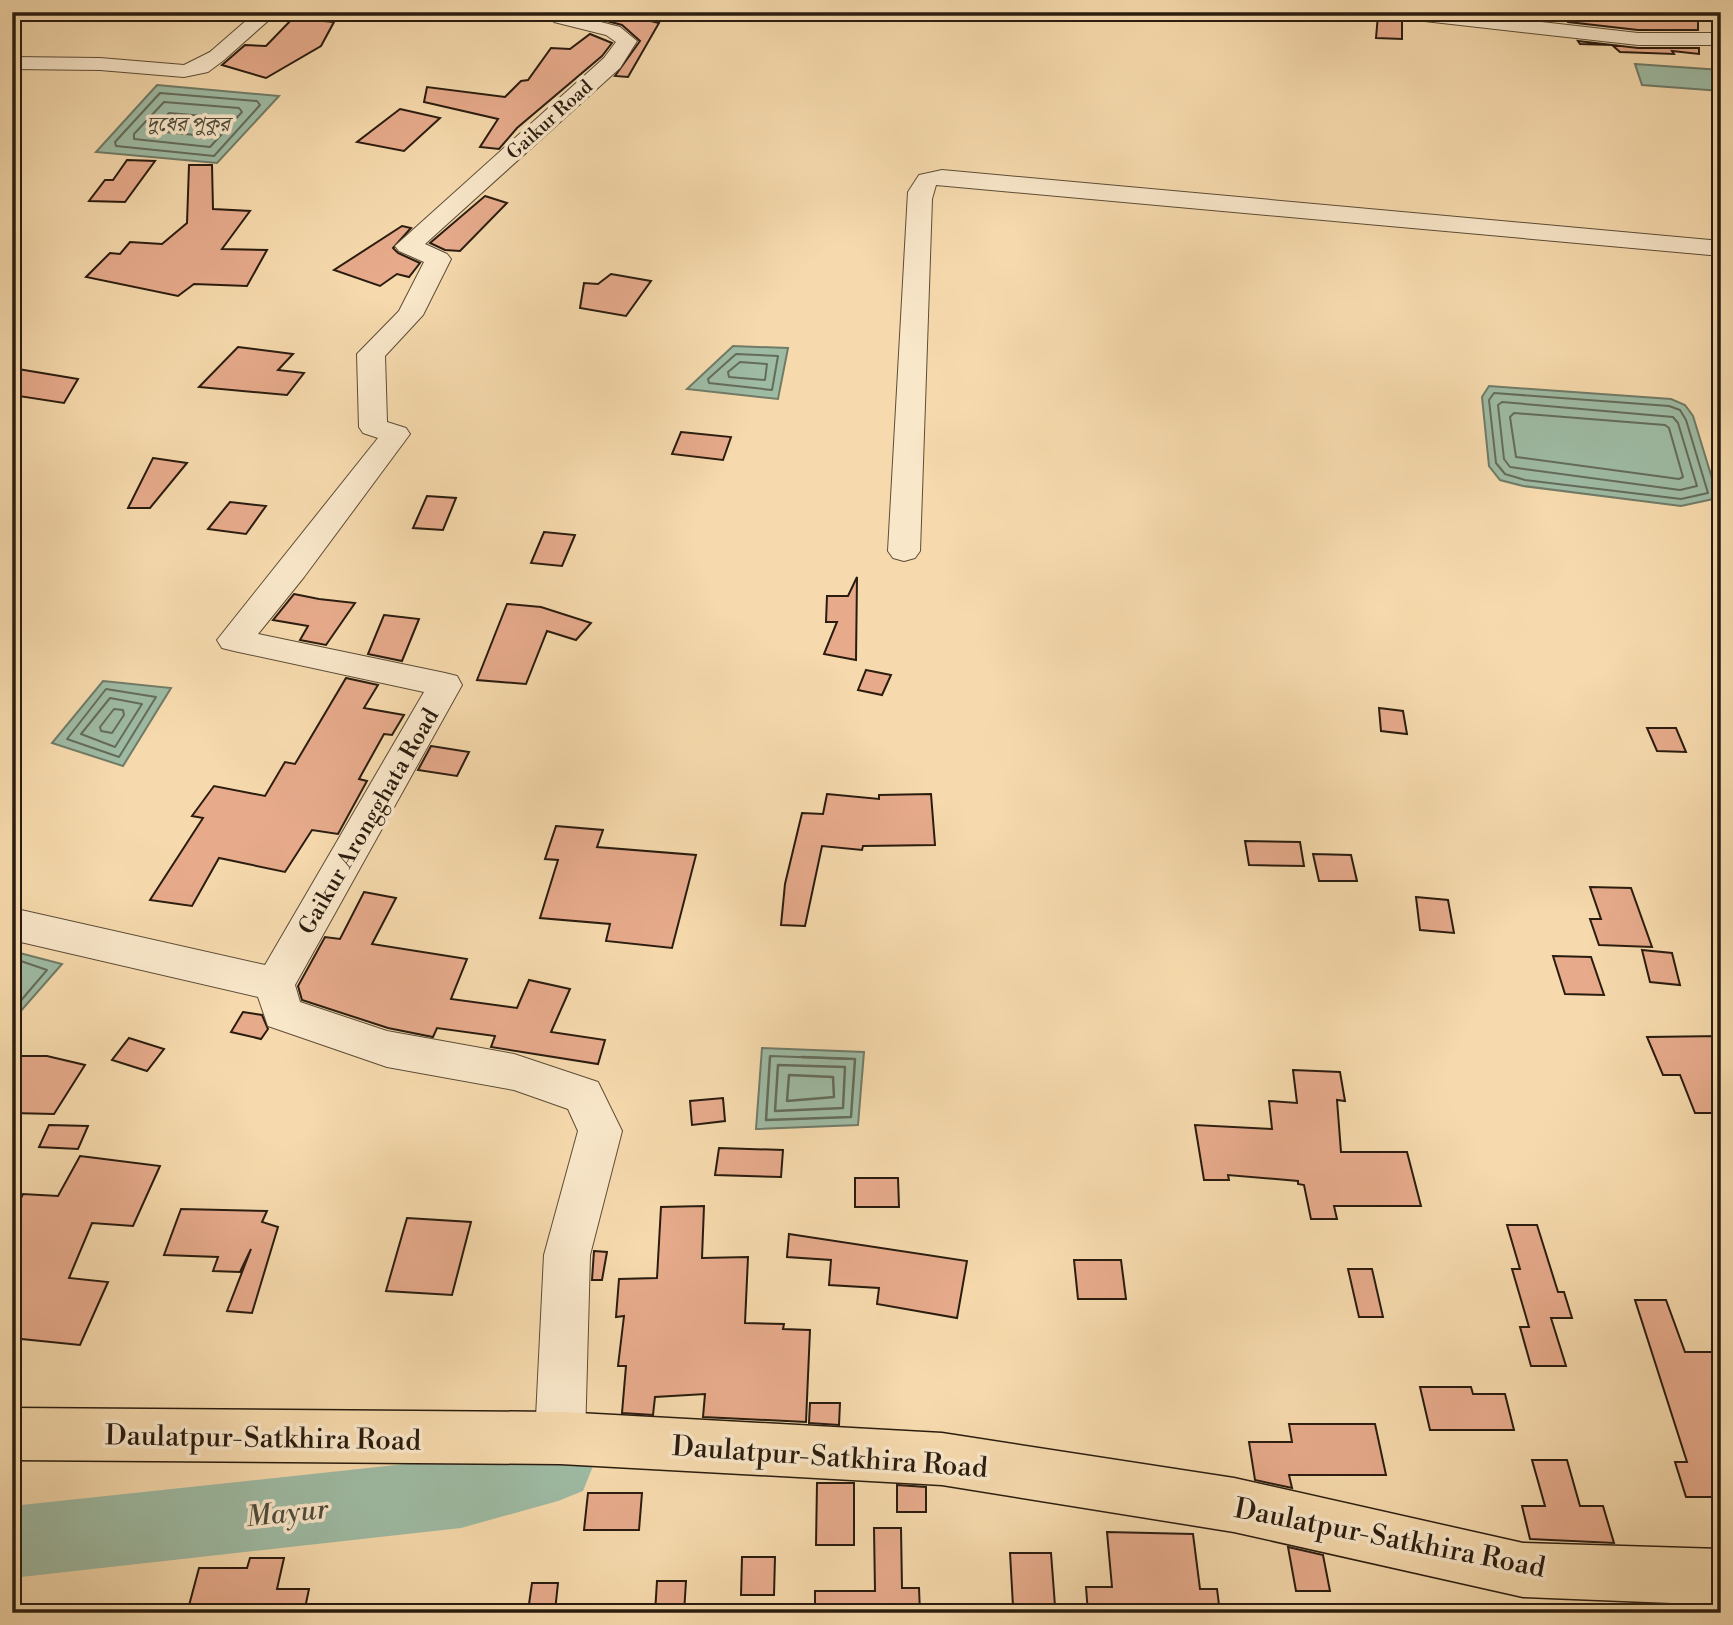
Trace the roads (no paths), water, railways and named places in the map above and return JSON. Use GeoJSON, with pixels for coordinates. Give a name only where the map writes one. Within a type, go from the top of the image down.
{"type":"FeatureCollection","features":[{"type":"Feature","properties":{"kind":"main road","name":"Daulatpur-Satkhira Road"},"geometry":{"type":"LineString","coordinates":[[12,1434],[560,1438],[942,1459],[1234,1505],[1523,1570],[1721,1577]]}},
{"type":"Feature","properties":{"kind":"street"},"geometry":{"type":"LineString","coordinates":[[12,63],[100,64],[184,71],[200,67],[217,57],[268,12]]}},
{"type":"Feature","properties":{"kind":"street","name":"Gaikur Road"},"geometry":{"type":"LineString","coordinates":[[408,246],[621,52],[627,41],[613,30],[561,18],[566,12]]}},
{"type":"Feature","properties":{"kind":"street"},"geometry":{"type":"LineString","coordinates":[[1398,12],[1638,39],[1721,39]]}},
{"type":"Feature","properties":{"kind":"street"},"geometry":{"type":"LineString","coordinates":[[905,551],[919,212],[923,183],[928,178],[942,177],[1337,211],[1721,248]]}},
{"type":"Feature","properties":{"kind":"street","name":"Gaikur Arongghata Road"},"geometry":{"type":"LineString","coordinates":[[275,984],[445,685],[234,640],[293,570],[396,434],[373,426],[371,354],[410,315],[438,259],[408,246]]}},
{"type":"Feature","properties":{"kind":"street"},"geometry":{"type":"LineString","coordinates":[[12,923],[275,984],[282,1014],[387,1049],[514,1072],[583,1095],[600,1131],[567,1255],[560,1438]]}},
{"type":"Feature","properties":{"kind":"water"},"geometry":{"type":"Polygon","coordinates":[[[1635,64],[1721,70],[1721,91],[1642,85],[1635,64]]]}},
{"type":"Feature","properties":{"kind":"water","name":"দুধের পুকুর"},"geometry":{"type":"Polygon","coordinates":[[[157,85],[279,96],[217,163],[96,152],[157,85]]]}},
{"type":"Feature","properties":{"kind":"water"},"geometry":{"type":"Polygon","coordinates":[[[733,346],[788,348],[778,399],[687,389],[733,346]]]}},
{"type":"Feature","properties":{"kind":"water"},"geometry":{"type":"Polygon","coordinates":[[[1489,386],[1671,399],[1685,405],[1693,416],[1718,498],[1681,506],[1523,486],[1500,480],[1489,466],[1482,397],[1489,386]]]}},
{"type":"Feature","properties":{"kind":"water"},"geometry":{"type":"Polygon","coordinates":[[[103,681],[171,688],[123,766],[52,743],[103,681]]]}},
{"type":"Feature","properties":{"kind":"water"},"geometry":{"type":"Polygon","coordinates":[[[12,951],[62,964],[12,1021],[12,951]]]}},
{"type":"Feature","properties":{"kind":"water"},"geometry":{"type":"Polygon","coordinates":[[[762,1048],[864,1052],[858,1125],[756,1129],[762,1048]]]}},
{"type":"Feature","properties":{"kind":"waterway","name":"Mayur"},"geometry":{"type":"LineString","coordinates":[[12,1542],[461,1493],[558,1466]]}}]}
